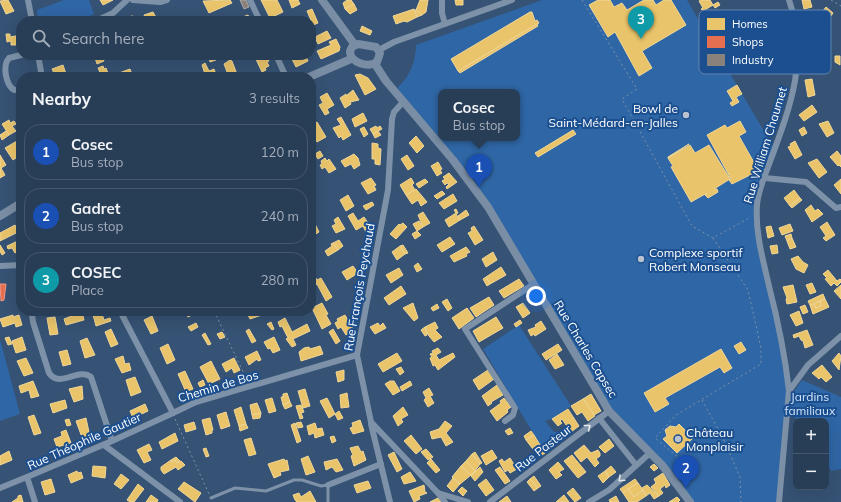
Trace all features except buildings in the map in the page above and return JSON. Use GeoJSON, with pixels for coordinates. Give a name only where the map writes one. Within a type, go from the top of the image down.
{"type":"FeatureCollection","features":[{"type":"Feature","properties":{"kind":"street"},"geometry":{"type":"LineString","coordinates":[[28,0],[31,16]]}},
{"type":"Feature","properties":{"kind":"street"},"geometry":{"type":"LineString","coordinates":[[107,16],[113,13],[127,0]]}},
{"type":"Feature","properties":{"kind":"street"},"geometry":{"type":"LineString","coordinates":[[133,0],[160,2],[168,0]]}},
{"type":"Feature","properties":{"kind":"street"},"geometry":{"type":"LineString","coordinates":[[250,0],[258,16]]}},
{"type":"Feature","properties":{"kind":"street"},"geometry":{"type":"LineString","coordinates":[[322,0],[355,45]]}},
{"type":"Feature","properties":{"kind":"street"},"geometry":{"type":"LineString","coordinates":[[442,0],[442,13],[445,24]]}},
{"type":"Feature","properties":{"kind":"street"},"geometry":{"type":"LineString","coordinates":[[379,50],[394,42],[512,0]]}},
{"type":"Feature","properties":{"kind":"street","name":"Rue William Chaumet"},"geometry":{"type":"LineString","coordinates":[[789,0],[793,10]]}},
{"type":"Feature","properties":{"kind":"street"},"geometry":{"type":"LineString","coordinates":[[316,74],[351,59],[358,62],[375,64],[380,56],[379,50],[373,46],[361,44],[355,45],[350,51],[351,59]]}},
{"type":"Feature","properties":{"kind":"street"},"geometry":{"type":"LineString","coordinates":[[16,56],[9,58],[5,66],[10,87],[16,90]]}},
{"type":"Feature","properties":{"kind":"street"},"geometry":{"type":"LineString","coordinates":[[39,60],[41,72]]}},
{"type":"Feature","properties":{"kind":"street"},"geometry":{"type":"LineString","coordinates":[[278,60],[284,72]]}},
{"type":"Feature","properties":{"kind":"street","name":"Rue Charles Capsec"},"geometry":{"type":"LineString","coordinates":[[375,64],[379,72],[453,160],[488,207],[609,411],[670,474],[690,502]]}},
{"type":"Feature","properties":{"kind":"street","name":"Rue William Chaumet"},"geometry":{"type":"LineString","coordinates":[[779,502],[788,391],[782,340],[757,234],[757,204],[792,102],[797,74]]}},
{"type":"Feature","properties":{"kind":"street","name":"Rue François Peychaud"},"geometry":{"type":"LineString","coordinates":[[390,502],[357,355],[388,190],[392,119],[394,112],[404,102]]}},
{"type":"Feature","properties":{"kind":"street"},"geometry":{"type":"LineString","coordinates":[[765,178],[806,182],[836,208],[841,207]]}},
{"type":"Feature","properties":{"kind":"street"},"geometry":{"type":"LineString","coordinates":[[0,216],[16,206]]}},
{"type":"Feature","properties":{"kind":"street"},"geometry":{"type":"LineString","coordinates":[[0,266],[16,265]]}},
{"type":"Feature","properties":{"kind":"street"},"geometry":{"type":"LineString","coordinates":[[505,421],[513,415],[515,408],[465,329],[534,284]]}},
{"type":"Feature","properties":{"kind":"street"},"geometry":{"type":"LineString","coordinates":[[32,316],[49,374],[52,378],[57,380],[81,374],[87,374],[91,377],[112,441]]}},
{"type":"Feature","properties":{"kind":"street","name":"Chemin de Bos"},"geometry":{"type":"LineString","coordinates":[[123,316],[173,413],[196,402],[251,388],[357,355]]}},
{"type":"Feature","properties":{"kind":"street"},"geometry":{"type":"LineString","coordinates":[[788,391],[808,365],[841,336]]}},
{"type":"Feature","properties":{"kind":"street","name":"Rue Pasteur"},"geometry":{"type":"LineString","coordinates":[[490,502],[609,411]]}},
{"type":"Feature","properties":{"kind":"street","name":"Rue Théophile Gautier"},"geometry":{"type":"LineString","coordinates":[[35,502],[27,477],[104,445],[173,413]]}},
{"type":"Feature","properties":{"kind":"street"},"geometry":{"type":"LineString","coordinates":[[599,418],[636,465]]}},
{"type":"Feature","properties":{"kind":"street"},"geometry":{"type":"LineString","coordinates":[[371,422],[445,502]]}},
{"type":"Feature","properties":{"kind":"street"},"geometry":{"type":"LineString","coordinates":[[104,445],[180,502]]}},
{"type":"Feature","properties":{"kind":"street"},"geometry":{"type":"LineString","coordinates":[[590,502],[609,490],[650,453]]}},
{"type":"Feature","properties":{"kind":"street"},"geometry":{"type":"LineString","coordinates":[[328,485],[381,464]]}},
{"type":"Feature","properties":{"kind":"street"},"geometry":{"type":"LineString","coordinates":[[0,488],[27,477]]}},
{"type":"Feature","properties":{"kind":"street"},"geometry":{"type":"LineString","coordinates":[[438,493],[468,502]]}},
{"type":"Feature","properties":{"kind":"lane"},"geometry":{"type":"LineString","coordinates":[[211,498],[235,488],[266,491],[294,480],[302,480],[320,486],[328,485],[328,502]]}},
{"type":"Feature","properties":{"kind":"path"},"geometry":{"type":"LineString","coordinates":[[582,0],[637,89],[622,99],[692,226],[713,238],[748,290],[761,348],[761,364],[676,414],[655,438],[679,458],[681,465]]}},
{"type":"Feature","properties":{"kind":"path"},"geometry":{"type":"LineString","coordinates":[[831,0],[841,6]]}},
{"type":"Feature","properties":{"kind":"path"},"geometry":{"type":"LineString","coordinates":[[713,238],[757,215]]}},
{"type":"Feature","properties":{"kind":"path"},"geometry":{"type":"LineString","coordinates":[[216,316],[251,388]]}},
{"type":"Feature","properties":{"kind":"path"},"geometry":{"type":"LineString","coordinates":[[702,400],[723,438],[740,477],[741,502]]}},
{"type":"Feature","properties":{"kind":"path"},"geometry":{"type":"LineString","coordinates":[[173,413],[211,498]]}},
{"type":"Feature","properties":{"kind":"green space"},"geometry":{"type":"Polygon","coordinates":[[[64,0],[89,0],[94,14],[90,16],[38,16],[37,10],[64,0]]]}},
{"type":"Feature","properties":{"kind":"green space","name":"Complexe sportif Robert Monseau"},"geometry":{"type":"Polygon","coordinates":[[[542,0],[687,0],[699,20],[699,74],[730,74],[775,150],[757,204],[757,234],[789,391],[779,502],[690,502],[613,416],[488,207],[403,102],[398,87],[412,68],[416,45],[542,0]]]}},
{"type":"Feature","properties":{"kind":"green space"},"geometry":{"type":"Polygon","coordinates":[[[519,325],[571,406],[552,419],[545,421],[554,432],[571,432],[572,434],[545,453],[483,349],[519,325]]]}},
{"type":"Feature","properties":{"kind":"green space"},"geometry":{"type":"Polygon","coordinates":[[[0,339],[20,414],[0,421],[0,339]]]}},
{"type":"Feature","properties":{"kind":"green space","name":"Jardins familiaux"},"geometry":{"type":"Polygon","coordinates":[[[802,380],[841,397],[841,469],[831,471],[829,467],[829,418],[796,418],[790,413],[793,393],[802,380]]]}},
{"type":"Feature","properties":{"kind":"place","name":"COSEC"},"geometry":{"type":"Point","coordinates":[641,39]}},
{"type":"Feature","properties":{"kind":"place","name":"Bowl de Saint-Médard-en-Jalles"},"geometry":{"type":"Point","coordinates":[686,115]}},
{"type":"Feature","properties":{"kind":"place","name":"Cosec"},"geometry":{"type":"Point","coordinates":[479,187]}},
{"type":"Feature","properties":{"kind":"place","name":"Complexe sportif Robert Monseau"},"geometry":{"type":"Point","coordinates":[641,259]}},
{"type":"Feature","properties":{"kind":"place","name":"Château Monplaisir"},"geometry":{"type":"Point","coordinates":[678,439]}},
{"type":"Feature","properties":{"kind":"place","name":"Gadret"},"geometry":{"type":"Point","coordinates":[686,488]}}]}
